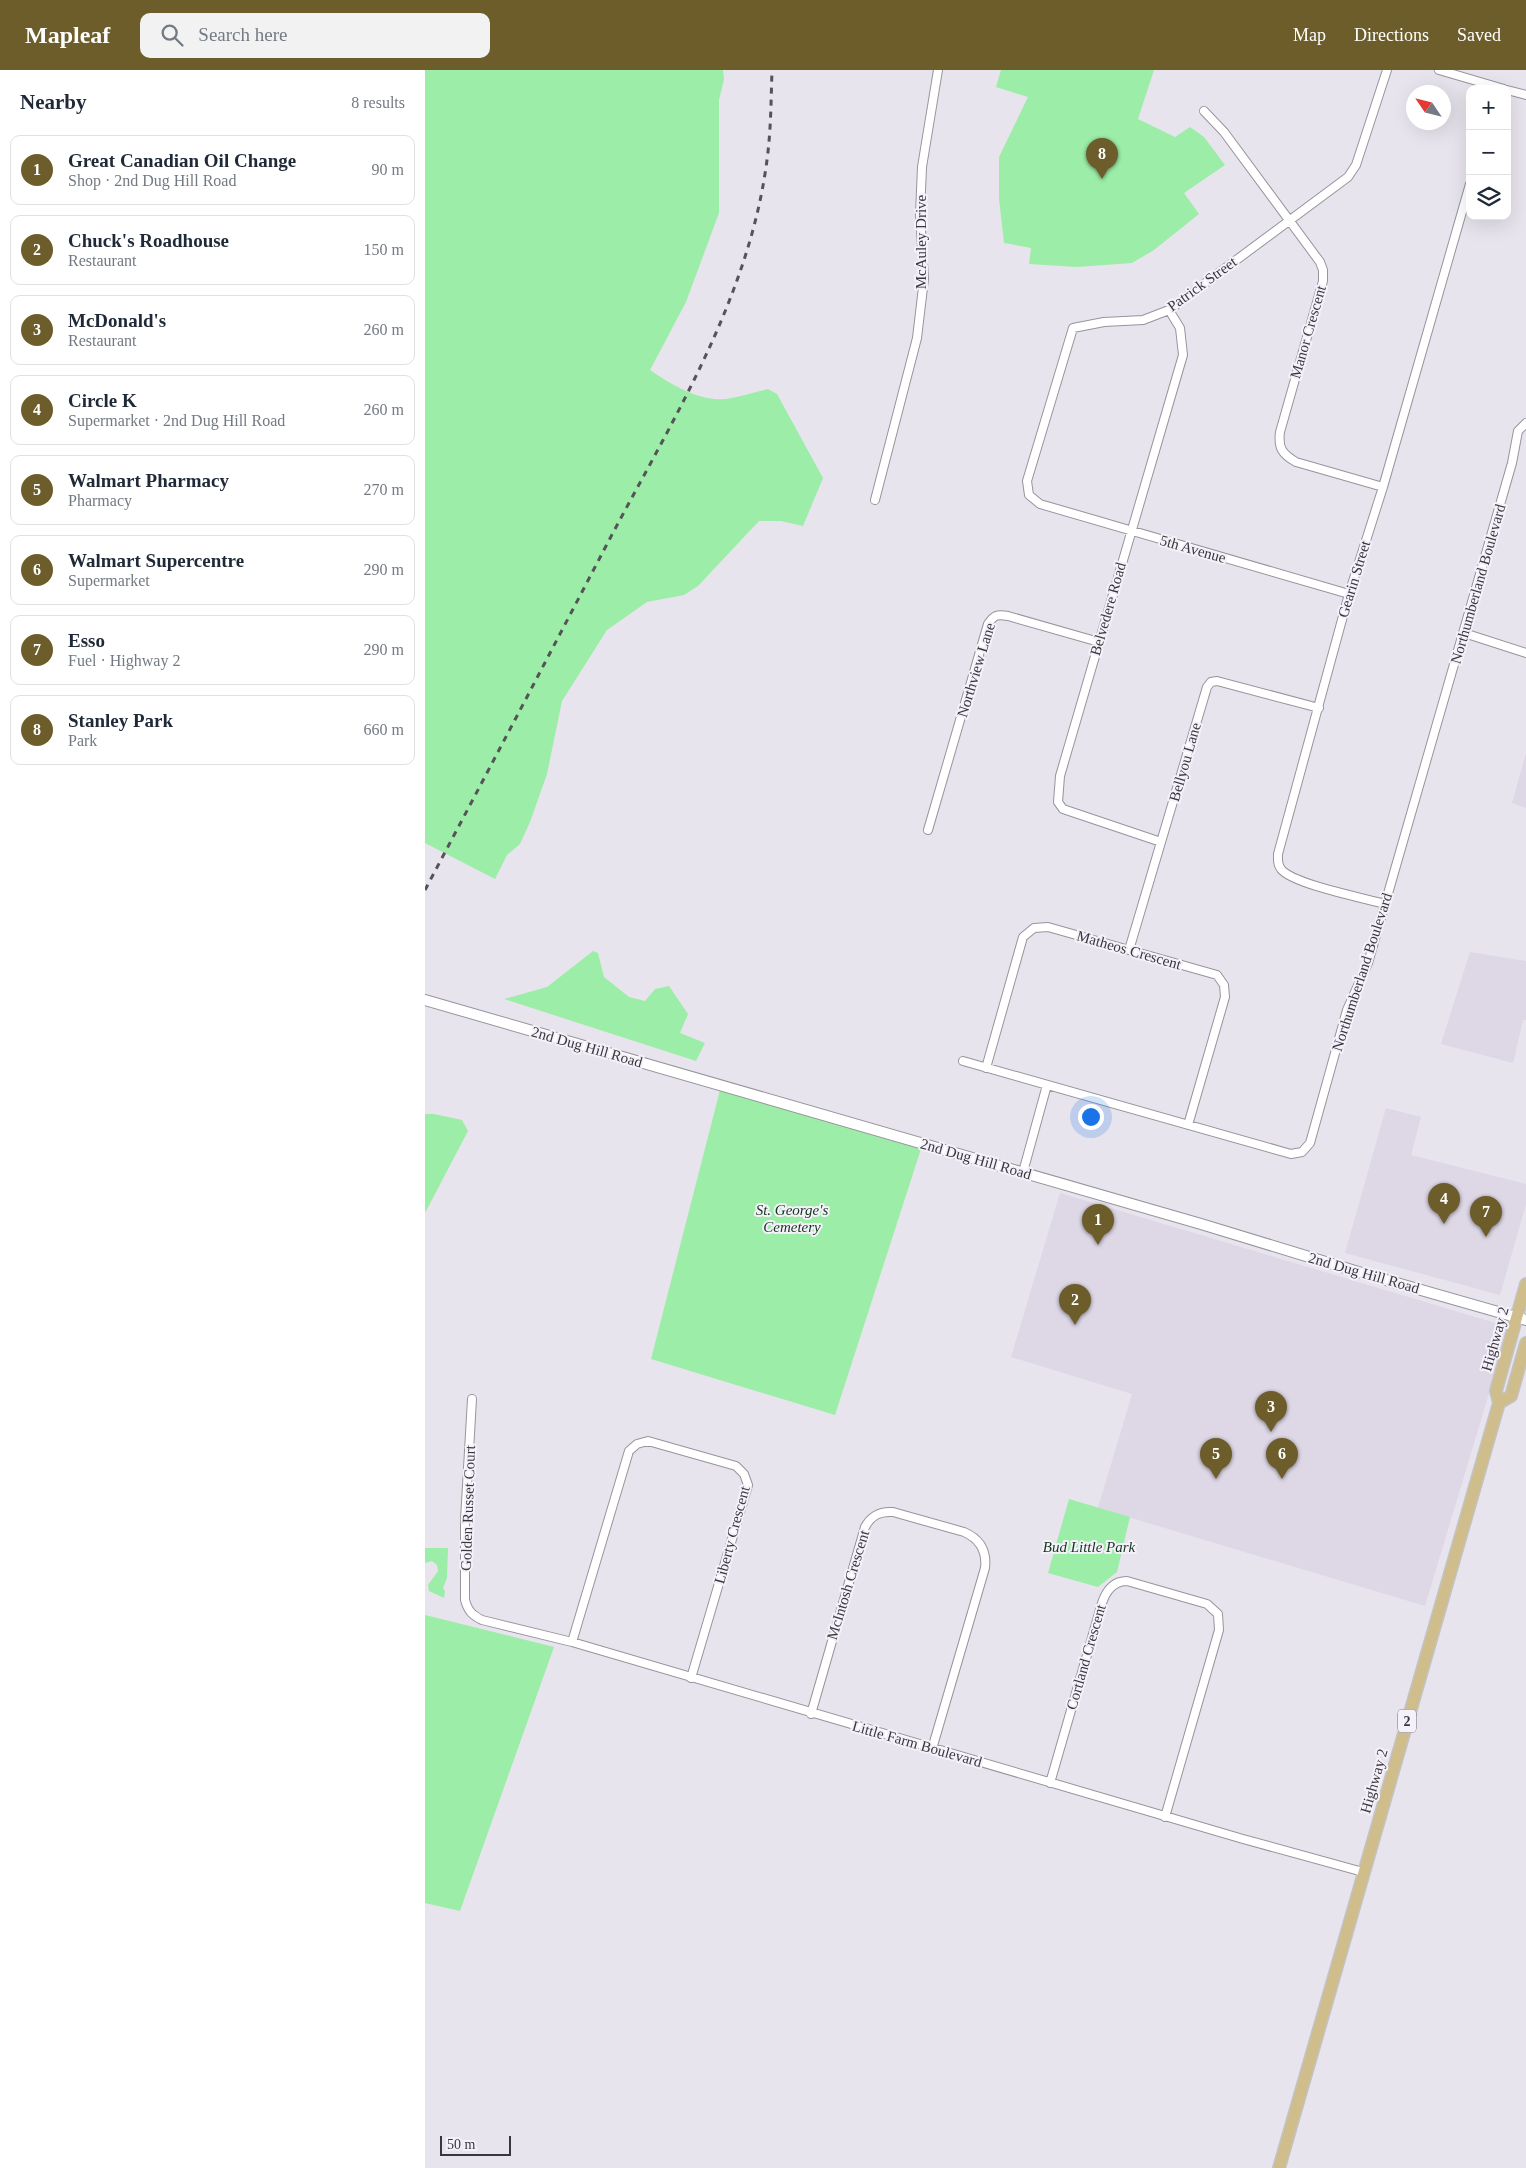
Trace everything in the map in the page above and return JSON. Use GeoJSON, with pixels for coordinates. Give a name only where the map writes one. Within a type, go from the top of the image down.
{"type":"FeatureCollection","features":[{"type":"Feature","properties":{"kind":"main road","name":"Highway 2"},"geometry":{"type":"LineString","coordinates":[[1279,2168],[1499,1403],[1496,1391],[1521,1319],[1526,1284]]}},
{"type":"Feature","properties":{"kind":"main road","name":"Highway 2"},"geometry":{"type":"LineString","coordinates":[[1499,1403],[1511,1396],[1526,1343]]}},
{"type":"Feature","properties":{"kind":"street","name":"McAuley Drive"},"geometry":{"type":"LineString","coordinates":[[875,500],[917,338],[923,279],[920,214],[922,167],[938,70]]}},
{"type":"Feature","properties":{"kind":"street","name":"Patrick Street"},"geometry":{"type":"LineString","coordinates":[[1038,502],[1029,495],[1027,481],[1073,328],[1104,322],[1143,320],[1169,310],[1348,177],[1356,165],[1387,70]]}},
{"type":"Feature","properties":{"kind":"street"},"geometry":{"type":"LineString","coordinates":[[1439,70],[1489,85]]}},
{"type":"Feature","properties":{"kind":"street"},"geometry":{"type":"LineString","coordinates":[[1511,91],[1526,95]]}},
{"type":"Feature","properties":{"kind":"street","name":"Manor Crescent"},"geometry":{"type":"LineString","coordinates":[[1204,111],[1224,132],[1320,262],[1323,270],[1323,281],[1280,432],[1279,445],[1283,455],[1296,462],[1383,487]]}},
{"type":"Feature","properties":{"kind":"street","name":"Gearin Street"},"geometry":{"type":"LineString","coordinates":[[1385,904],[1299,881],[1281,870],[1278,854],[1349,594],[1383,487],[1466,198]]}},
{"type":"Feature","properties":{"kind":"street","name":"Belvedere Road"},"geometry":{"type":"LineString","coordinates":[[1161,842],[1073,813],[1063,809],[1058,802],[1059,776],[1183,355],[1180,328],[1169,310]]}},
{"type":"Feature","properties":{"kind":"street","name":"Northumberland Boulevard"},"geometry":{"type":"LineString","coordinates":[[1047,1085],[1291,1154],[1302,1152],[1310,1143],[1347,1010],[1368,963],[1512,463],[1518,431],[1526,423]]}},
{"type":"Feature","properties":{"kind":"street","name":"5th Avenue"},"geometry":{"type":"LineString","coordinates":[[1038,502],[1130,531],[1349,594]]}},
{"type":"Feature","properties":{"kind":"street","name":"Northview Lane"},"geometry":{"type":"LineString","coordinates":[[928,830],[988,624],[993,617],[999,614],[1008,616],[1099,642]]}},
{"type":"Feature","properties":{"kind":"street"},"geometry":{"type":"LineString","coordinates":[[1464,633],[1526,653]]}},
{"type":"Feature","properties":{"kind":"street","name":"Bellyou Lane"},"geometry":{"type":"LineString","coordinates":[[1129,950],[1207,687],[1211,682],[1217,681],[1233,684],[1319,708]]}},
{"type":"Feature","properties":{"kind":"street","name":"Matheos Crescent"},"geometry":{"type":"LineString","coordinates":[[986,1068],[1023,937],[1034,928],[1048,927],[1217,976],[1225,985],[1225,997],[1188,1125]]}},
{"type":"Feature","properties":{"kind":"street","name":"2nd Dug Hill Road"},"geometry":{"type":"LineString","coordinates":[[425,1000],[1023,1172],[1521,1319]]}},
{"type":"Feature","properties":{"kind":"street"},"geometry":{"type":"LineString","coordinates":[[963,1061],[1047,1085],[1023,1172]]}},
{"type":"Feature","properties":{"kind":"street","name":"Golden Russet Court"},"geometry":{"type":"LineString","coordinates":[[472,1615],[467,1608],[465,1600],[465,1520],[473,1399]]}},
{"type":"Feature","properties":{"kind":"street","name":"Liberty Crescent"},"geometry":{"type":"LineString","coordinates":[[572,1642],[629,1451],[637,1444],[648,1441],[736,1466],[745,1474],[748,1484],[691,1678]]}},
{"type":"Feature","properties":{"kind":"street","name":"McIntosh Crescent"},"geometry":{"type":"LineString","coordinates":[[811,1714],[865,1527],[869,1520],[876,1514],[893,1512],[964,1532],[979,1542],[984,1550],[985,1568],[932,1749]]}},
{"type":"Feature","properties":{"kind":"street","name":"Cortland Crescent"},"geometry":{"type":"LineString","coordinates":[[1050,1783],[1102,1603],[1111,1587],[1122,1581],[1127,1581],[1207,1604],[1218,1614],[1219,1630],[1165,1816]]}},
{"type":"Feature","properties":{"kind":"street","name":"Little Farm Boulevard"},"geometry":{"type":"LineString","coordinates":[[472,1615],[482,1620],[572,1642],[811,1714],[1363,1872]]}},
{"type":"Feature","properties":{"kind":"shaded area"},"geometry":{"type":"Polygon","coordinates":[[[1526,753],[1526,808],[1512,803],[1526,753]]]}},
{"type":"Feature","properties":{"kind":"shaded area"},"geometry":{"type":"Polygon","coordinates":[[[1470,952],[1526,961],[1526,1020],[1523,1020],[1513,1063],[1441,1044],[1470,952]]]}},
{"type":"Feature","properties":{"kind":"shaded area"},"geometry":{"type":"Polygon","coordinates":[[[1386,1108],[1421,1117],[1411,1155],[1526,1184],[1526,1204],[1500,1295],[1345,1253],[1386,1108]]]}},
{"type":"Feature","properties":{"kind":"shaded area"},"geometry":{"type":"Polygon","coordinates":[[[1060,1193],[1509,1327],[1425,1606],[1098,1508],[1132,1394],[1011,1357],[1060,1193]]]}},
{"type":"Feature","properties":{"kind":"green space"},"geometry":{"type":"Polygon","coordinates":[[[425,70],[723,70],[724,79],[719,100],[719,213],[686,302],[650,370],[686,391],[706,398],[726,399],[768,389],[777,394],[823,478],[803,526],[781,521],[759,521],[698,586],[684,595],[647,602],[607,630],[562,701],[547,774],[530,822],[520,844],[507,855],[495,879],[425,843],[425,70]]]}},
{"type":"Feature","properties":{"kind":"green space"},"geometry":{"type":"Polygon","coordinates":[[[1001,70],[1154,70],[1138,119],[1175,137],[1190,127],[1204,137],[1225,165],[1184,193],[1199,214],[1154,250],[1132,263],[1077,267],[1029,264],[1031,248],[1004,243],[999,199],[999,157],[1028,97],[996,87],[1001,70]]]}},
{"type":"Feature","properties":{"kind":"green space"},"geometry":{"type":"Polygon","coordinates":[[[593,951],[598,953],[604,977],[629,997],[645,1001],[655,989],[669,986],[688,1014],[680,1033],[705,1043],[696,1061],[504,999],[547,987],[593,951]]]}},
{"type":"Feature","properties":{"kind":"green space","name":"St. George's Cemetery"},"geometry":{"type":"Polygon","coordinates":[[[720,1090],[921,1149],[835,1415],[651,1359],[720,1090]]]}},
{"type":"Feature","properties":{"kind":"green space"},"geometry":{"type":"Polygon","coordinates":[[[425,1114],[462,1120],[468,1131],[425,1213],[425,1114]]]}},
{"type":"Feature","properties":{"kind":"green space","name":"Bud Little Park"},"geometry":{"type":"Polygon","coordinates":[[[1069,1499],[1130,1517],[1117,1572],[1098,1587],[1048,1573],[1069,1499]]]}},
{"type":"Feature","properties":{"kind":"green space"},"geometry":{"type":"Polygon","coordinates":[[[425,1548],[448,1548],[447,1578],[443,1588],[445,1591],[444,1598],[429,1591],[428,1585],[438,1571],[437,1565],[432,1561],[425,1563],[425,1548]]]}},
{"type":"Feature","properties":{"kind":"green space"},"geometry":{"type":"Polygon","coordinates":[[[425,1615],[554,1647],[460,1911],[425,1903],[425,1615]]]}},
{"type":"Feature","properties":{"kind":"railway"},"geometry":{"type":"LineString","coordinates":[[425,890],[680,407],[704,360],[725,311],[743,262],[758,212],[767,160],[772,70]]}},
{"type":"Feature","properties":{"kind":"place","name":"Stanley Park"},"geometry":{"type":"Point","coordinates":[1102,179]}},
{"type":"Feature","properties":{"kind":"place","name":"Circle K"},"geometry":{"type":"Point","coordinates":[1444,1224]}},
{"type":"Feature","properties":{"kind":"place","name":"Esso"},"geometry":{"type":"Point","coordinates":[1486,1237]}},
{"type":"Feature","properties":{"kind":"place","name":"Great Canadian Oil Change"},"geometry":{"type":"Point","coordinates":[1098,1245]}},
{"type":"Feature","properties":{"kind":"place","name":"Chuck's Roadhouse"},"geometry":{"type":"Point","coordinates":[1075,1325]}},
{"type":"Feature","properties":{"kind":"place","name":"McDonald's"},"geometry":{"type":"Point","coordinates":[1271,1432]}},
{"type":"Feature","properties":{"kind":"place","name":"Walmart Pharmacy"},"geometry":{"type":"Point","coordinates":[1216,1479]}},
{"type":"Feature","properties":{"kind":"place","name":"Walmart Supercentre"},"geometry":{"type":"Point","coordinates":[1282,1479]}}]}
